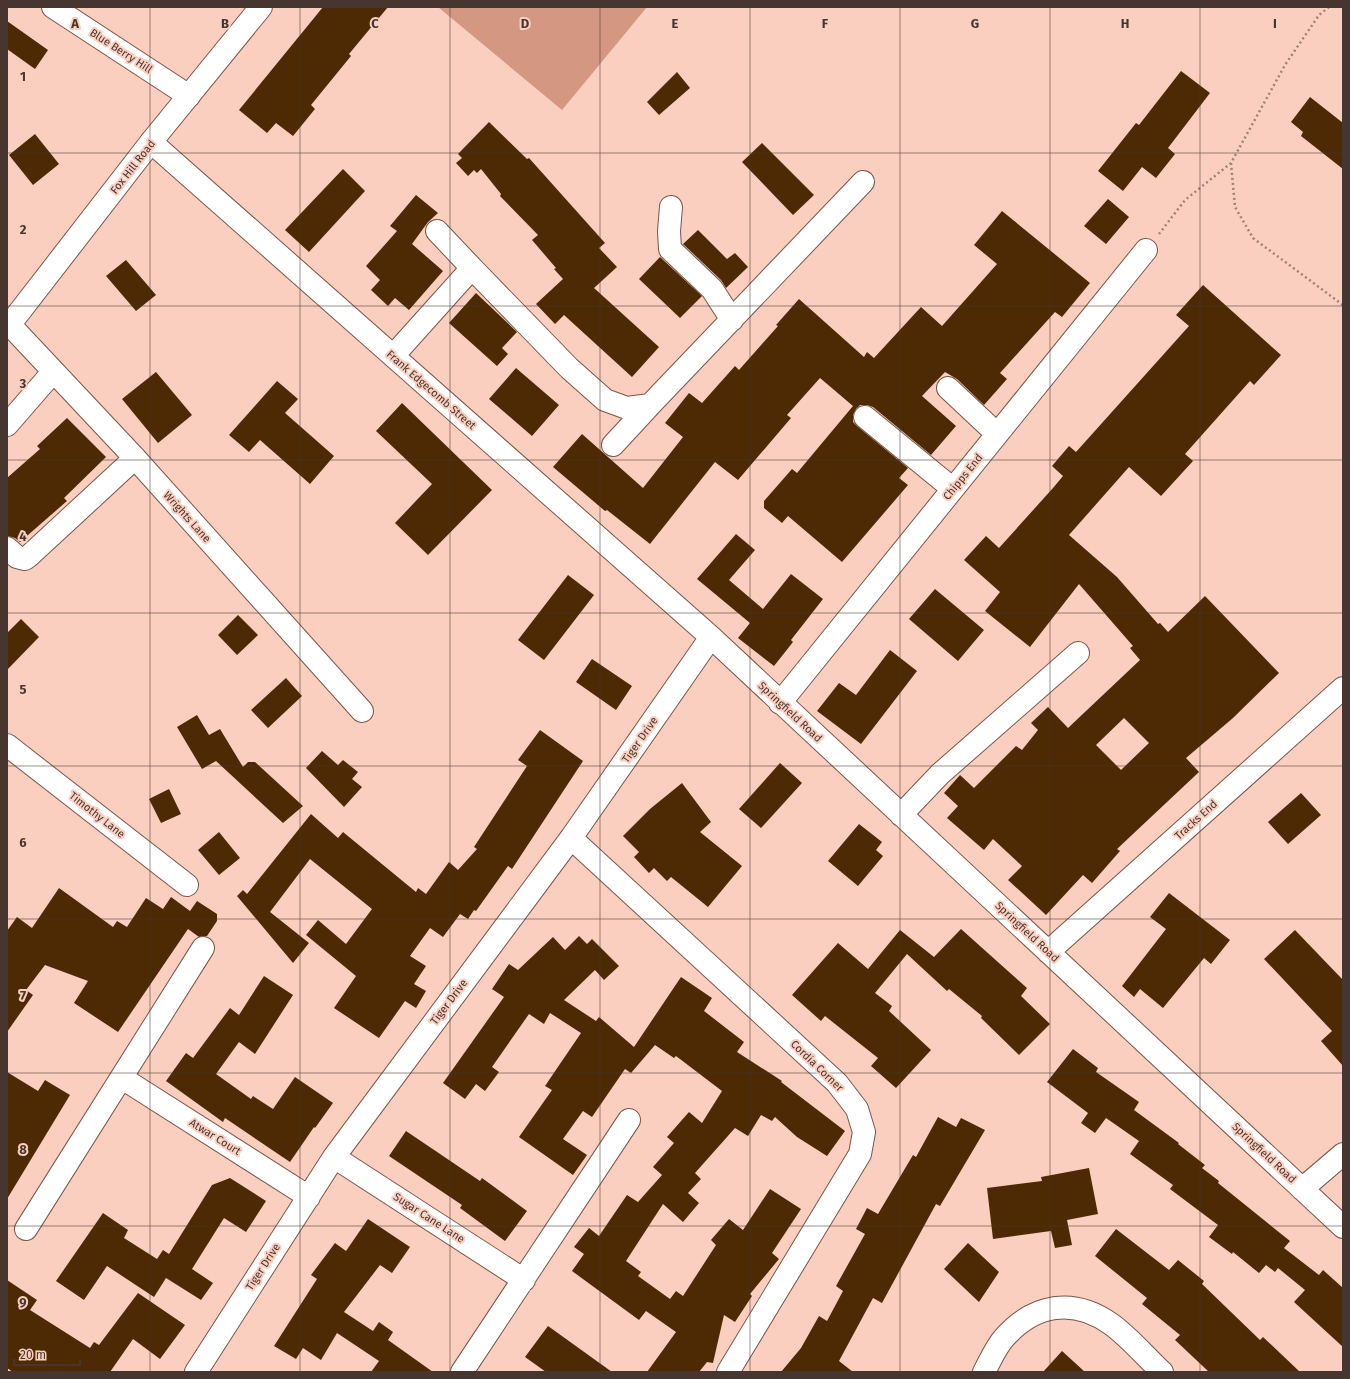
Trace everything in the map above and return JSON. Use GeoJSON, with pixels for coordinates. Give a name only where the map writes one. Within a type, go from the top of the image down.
{"type":"FeatureCollection","features":[{"type":"Feature","properties":{"kind":"street","name":"Blue Berry Hill"},"geometry":{"type":"LineString","coordinates":[[53,7],[189,96]]}},
{"type":"Feature","properties":{"kind":"street","name":"Fox Hill Road"},"geometry":{"type":"LineString","coordinates":[[8,327],[151,142],[261,7]]}},
{"type":"Feature","properties":{"kind":"street","name":"Frank Edgecomb Street"},"geometry":{"type":"LineString","coordinates":[[151,142],[711,638]]}},
{"type":"Feature","properties":{"kind":"street"},"geometry":{"type":"LineString","coordinates":[[613,445],[863,182]]}},
{"type":"Feature","properties":{"kind":"street"},"geometry":{"type":"LineString","coordinates":[[671,207],[669,231],[670,249],[712,289],[732,320]]}},
{"type":"Feature","properties":{"kind":"street"},"geometry":{"type":"LineString","coordinates":[[437,231],[563,362],[605,400],[627,408],[650,405]]}},
{"type":"Feature","properties":{"kind":"street","name":"Chipps End"},"geometry":{"type":"LineString","coordinates":[[780,703],[1146,250]]}},
{"type":"Feature","properties":{"kind":"street"},"geometry":{"type":"LineString","coordinates":[[393,356],[472,268]]}},
{"type":"Feature","properties":{"kind":"street","name":"Wrights Lane"},"geometry":{"type":"LineString","coordinates":[[8,327],[53,372],[134,458],[362,711]]}},
{"type":"Feature","properties":{"kind":"street"},"geometry":{"type":"LineString","coordinates":[[7,425],[53,372]]}},
{"type":"Feature","properties":{"kind":"street"},"geometry":{"type":"LineString","coordinates":[[948,388],[998,434]]}},
{"type":"Feature","properties":{"kind":"street"},"geometry":{"type":"LineString","coordinates":[[865,417],[953,489]]}},
{"type":"Feature","properties":{"kind":"street"},"geometry":{"type":"LineString","coordinates":[[7,548],[17,556],[25,559],[134,458]]}},
{"type":"Feature","properties":{"kind":"street","name":"Springfield Road"},"geometry":{"type":"LineString","coordinates":[[711,638],[1343,1227]]}},
{"type":"Feature","properties":{"kind":"street","name":"Tiger Drive"},"geometry":{"type":"LineString","coordinates":[[196,1372],[334,1156],[571,838],[711,638]]}},
{"type":"Feature","properties":{"kind":"street"},"geometry":{"type":"LineString","coordinates":[[901,815],[940,774],[1078,653]]}},
{"type":"Feature","properties":{"kind":"street","name":"Tracks End"},"geometry":{"type":"LineString","coordinates":[[1048,952],[1343,688]]}},
{"type":"Feature","properties":{"kind":"street","name":"Timothy Lane"},"geometry":{"type":"LineString","coordinates":[[7,745],[187,885]]}},
{"type":"Feature","properties":{"kind":"street","name":"Cordia Corner"},"geometry":{"type":"LineString","coordinates":[[571,838],[832,1078],[857,1108],[864,1132],[860,1154],[728,1372]]}},
{"type":"Feature","properties":{"kind":"street"},"geometry":{"type":"LineString","coordinates":[[26,1229],[203,948]]}},
{"type":"Feature","properties":{"kind":"street","name":"Atwar Court"},"geometry":{"type":"LineString","coordinates":[[122,1078],[309,1197]]}},
{"type":"Feature","properties":{"kind":"street"},"geometry":{"type":"LineString","coordinates":[[462,1372],[629,1120]]}},
{"type":"Feature","properties":{"kind":"street"},"geometry":{"type":"LineString","coordinates":[[1302,1188],[1343,1154]]}},
{"type":"Feature","properties":{"kind":"street","name":"Sugar Cane Lane"},"geometry":{"type":"LineString","coordinates":[[334,1156],[524,1280]]}},
{"type":"Feature","properties":{"kind":"street"},"geometry":{"type":"LineString","coordinates":[[984,1372],[1004,1338],[1022,1321],[1036,1313],[1055,1307],[1074,1308],[1110,1324],[1162,1372]]}},
{"type":"Feature","properties":{"kind":"path"},"geometry":{"type":"LineString","coordinates":[[1146,250],[1186,200],[1231,163],[1285,65],[1319,15],[1329,7]]}},
{"type":"Feature","properties":{"kind":"path"},"geometry":{"type":"LineString","coordinates":[[1231,163],[1235,207],[1253,238],[1343,305]]}},
{"type":"Feature","properties":{"kind":"shaded area"},"geometry":{"type":"Polygon","coordinates":[[[438,7],[647,7],[562,110],[438,7]]]}},
{"type":"Feature","properties":{"kind":"building"},"geometry":{"type":"Polygon","coordinates":[[[323,7],[388,7],[349,54],[351,56],[311,105],[315,109],[293,136],[276,123],[267,133],[239,110],[323,7]]]}},
{"type":"Feature","properties":{"kind":"building"},"geometry":{"type":"Polygon","coordinates":[[[7,21],[48,50],[35,69],[7,49],[7,21]]]}},
{"type":"Feature","properties":{"kind":"building"},"geometry":{"type":"Polygon","coordinates":[[[1181,71],[1210,93],[1168,148],[1175,154],[1156,178],[1142,167],[1123,191],[1098,171],[1136,123],[1139,125],[1181,71]]]}},
{"type":"Feature","properties":{"kind":"building"},"geometry":{"type":"Polygon","coordinates":[[[677,72],[690,88],[659,115],[647,102],[677,72]]]}},
{"type":"Feature","properties":{"kind":"building"},"geometry":{"type":"Polygon","coordinates":[[[1310,97],[1343,123],[1343,169],[1301,136],[1303,132],[1291,122],[1310,97]]]}},
{"type":"Feature","properties":{"kind":"building"},"geometry":{"type":"Polygon","coordinates":[[[489,122],[527,159],[529,158],[605,243],[599,248],[617,267],[594,288],[659,347],[632,377],[564,315],[555,324],[536,304],[563,279],[554,269],[556,268],[532,240],[538,235],[500,196],[501,194],[481,169],[477,173],[474,170],[468,176],[456,163],[462,158],[458,154],[489,122]]]}},
{"type":"Feature","properties":{"kind":"building"},"geometry":{"type":"Polygon","coordinates":[[[35,134],[59,164],[33,185],[9,155],[35,134]]]}},
{"type":"Feature","properties":{"kind":"building"},"geometry":{"type":"Polygon","coordinates":[[[762,143],[814,195],[793,215],[742,162],[762,143]]]}},
{"type":"Feature","properties":{"kind":"building"},"geometry":{"type":"Polygon","coordinates":[[[343,169],[365,191],[309,252],[285,230],[343,169]]]}},
{"type":"Feature","properties":{"kind":"building"},"geometry":{"type":"Polygon","coordinates":[[[416,195],[438,213],[428,222],[412,244],[443,271],[409,310],[395,298],[388,306],[371,290],[380,280],[366,266],[397,231],[390,226],[416,195]]]}},
{"type":"Feature","properties":{"kind":"building"},"geometry":{"type":"Polygon","coordinates":[[[1108,199],[1129,217],[1106,244],[1084,226],[1108,199]]]}},
{"type":"Feature","properties":{"kind":"building"},"geometry":{"type":"Polygon","coordinates":[[[1002,211],[1090,283],[1062,317],[1055,312],[1000,373],[1007,379],[984,405],[957,379],[945,372],[922,396],[956,426],[931,455],[873,407],[860,405],[856,409],[853,415],[853,422],[908,468],[899,478],[908,485],[842,562],[788,516],[782,523],[764,508],[764,501],[792,469],[797,473],[853,406],[820,378],[787,415],[791,418],[738,480],[715,462],[650,544],[607,510],[605,511],[553,467],[582,434],[643,488],[683,437],[665,423],[689,393],[702,403],[735,366],[739,370],[778,326],[776,325],[799,299],[864,357],[867,352],[874,358],[921,307],[942,326],[997,264],[974,245],[1002,211]]]}},
{"type":"Feature","properties":{"kind":"building"},"geometry":{"type":"Polygon","coordinates":[[[698,230],[727,259],[735,253],[748,267],[726,288],[721,280],[683,244],[698,230]]]}},
{"type":"Feature","properties":{"kind":"building"},"geometry":{"type":"Polygon","coordinates":[[[660,257],[702,296],[680,318],[639,279],[660,257]]]}},
{"type":"Feature","properties":{"kind":"building"},"geometry":{"type":"Polygon","coordinates":[[[126,260],[156,295],[136,311],[106,276],[126,260]]]}},
{"type":"Feature","properties":{"kind":"building"},"geometry":{"type":"Polygon","coordinates":[[[1203,285],[1281,355],[1254,385],[1250,381],[1185,454],[1193,461],[1161,496],[1129,467],[1069,535],[1117,577],[1158,624],[1160,623],[1168,632],[1205,596],[1279,673],[1233,718],[1186,758],[1199,772],[1117,849],[1120,851],[1092,883],[1083,875],[1046,915],[1008,880],[1022,866],[993,839],[984,850],[947,818],[958,806],[944,793],[960,775],[974,788],[1016,746],[1022,750],[1038,730],[1031,723],[1048,707],[1068,728],[1140,660],[1130,648],[1133,646],[1079,584],[1030,647],[985,611],[1000,592],[964,560],[986,536],[999,548],[1053,488],[1063,476],[1052,466],[1069,446],[1076,452],[1189,326],[1176,315],[1203,285]],[[1124,718],[1096,745],[1121,770],[1149,743],[1124,718]]]}},
{"type":"Feature","properties":{"kind":"building"},"geometry":{"type":"Polygon","coordinates":[[[476,293],[517,332],[502,348],[508,354],[497,366],[449,323],[476,293]]]}},
{"type":"Feature","properties":{"kind":"building"},"geometry":{"type":"Polygon","coordinates":[[[516,368],[559,405],[532,436],[489,399],[516,368]]]}},
{"type":"Feature","properties":{"kind":"building"},"geometry":{"type":"Polygon","coordinates":[[[156,372],[192,415],[158,443],[122,399],[156,372]]]}},
{"type":"Feature","properties":{"kind":"building"},"geometry":{"type":"Polygon","coordinates":[[[277,381],[298,399],[285,413],[334,456],[310,484],[260,440],[249,452],[229,435],[277,381]]]}},
{"type":"Feature","properties":{"kind":"building"},"geometry":{"type":"Polygon","coordinates":[[[402,403],[492,490],[428,555],[395,523],[432,484],[376,431],[402,403]]]}},
{"type":"Feature","properties":{"kind":"building"},"geometry":{"type":"Polygon","coordinates":[[[67,418],[106,457],[64,498],[67,501],[20,542],[15,538],[7,536],[7,478],[40,449],[37,446],[67,418]]]}},
{"type":"Feature","properties":{"kind":"building"},"geometry":{"type":"Polygon","coordinates":[[[736,534],[755,550],[729,580],[763,609],[791,574],[823,599],[791,640],[793,642],[774,666],[738,638],[750,623],[697,579],[736,534]]]}},
{"type":"Feature","properties":{"kind":"building"},"geometry":{"type":"Polygon","coordinates":[[[568,575],[594,595],[544,660],[518,640],[568,575]]]}},
{"type":"Feature","properties":{"kind":"building"},"geometry":{"type":"Polygon","coordinates":[[[935,589],[984,630],[958,661],[909,619],[935,589]]]}},
{"type":"Feature","properties":{"kind":"building"},"geometry":{"type":"Polygon","coordinates":[[[238,615],[258,635],[237,655],[218,635],[238,615]]]}},
{"type":"Feature","properties":{"kind":"building"},"geometry":{"type":"Polygon","coordinates":[[[21,619],[39,637],[7,670],[7,633],[21,619]]]}},
{"type":"Feature","properties":{"kind":"building"},"geometry":{"type":"Polygon","coordinates":[[[890,650],[917,671],[861,744],[817,711],[839,683],[856,695],[890,650]]]}},
{"type":"Feature","properties":{"kind":"building"},"geometry":{"type":"Polygon","coordinates":[[[592,659],[632,686],[616,710],[576,682],[592,659]]]}},
{"type":"Feature","properties":{"kind":"building"},"geometry":{"type":"Polygon","coordinates":[[[286,678],[302,696],[268,728],[251,710],[286,678]]]}},
{"type":"Feature","properties":{"kind":"building"},"geometry":{"type":"Polygon","coordinates":[[[197,715],[209,735],[220,729],[243,767],[248,762],[255,762],[303,806],[283,823],[216,761],[202,769],[177,727],[197,715]]]}},
{"type":"Feature","properties":{"kind":"building"},"geometry":{"type":"Polygon","coordinates":[[[540,730],[583,761],[512,869],[508,866],[476,911],[474,910],[468,919],[460,914],[443,937],[430,928],[410,956],[426,966],[414,984],[426,991],[416,1008],[405,1001],[379,1038],[334,1008],[356,976],[306,935],[318,920],[346,944],[372,909],[310,859],[270,912],[309,943],[293,963],[237,896],[243,890],[247,894],[311,814],[338,838],[343,832],[416,892],[418,888],[426,894],[449,862],[458,870],[477,849],[474,847],[527,766],[518,760],[540,730]]]}},
{"type":"Feature","properties":{"kind":"building"},"geometry":{"type":"Polygon","coordinates":[[[322,751],[338,765],[343,760],[358,772],[352,779],[362,787],[344,807],[306,768],[322,751]]]}},
{"type":"Feature","properties":{"kind":"building"},"geometry":{"type":"Polygon","coordinates":[[[780,763],[802,783],[761,828],[739,809],[780,763]]]}},
{"type":"Feature","properties":{"kind":"building"},"geometry":{"type":"Polygon","coordinates":[[[682,783],[711,822],[700,832],[742,866],[708,907],[671,877],[667,881],[654,868],[649,873],[634,857],[639,852],[623,836],[650,809],[682,783]]]}},
{"type":"Feature","properties":{"kind":"building"},"geometry":{"type":"Polygon","coordinates":[[[169,789],[181,814],[161,823],[149,799],[169,789]]]}},
{"type":"Feature","properties":{"kind":"building"},"geometry":{"type":"Polygon","coordinates":[[[1301,793],[1321,815],[1288,844],[1268,822],[1301,793]]]}},
{"type":"Feature","properties":{"kind":"building"},"geometry":{"type":"Polygon","coordinates":[[[859,824],[882,842],[876,850],[883,856],[858,886],[828,861],[859,824]]]}},
{"type":"Feature","properties":{"kind":"building"},"geometry":{"type":"Polygon","coordinates":[[[219,832],[240,858],[219,875],[198,850],[219,832]]]}},
{"type":"Feature","properties":{"kind":"building"},"geometry":{"type":"Polygon","coordinates":[[[59,888],[113,927],[117,921],[127,927],[146,898],[163,909],[171,897],[190,911],[197,901],[217,914],[217,921],[207,936],[199,937],[188,929],[118,1032],[74,1003],[88,981],[45,965],[26,990],[33,995],[7,1032],[7,931],[17,917],[32,928],[59,888]]]}},
{"type":"Feature","properties":{"kind":"building"},"geometry":{"type":"Polygon","coordinates":[[[1169,893],[1230,940],[1211,964],[1204,958],[1163,1008],[1140,989],[1134,997],[1122,986],[1166,929],[1150,917],[1169,893]]]}},
{"type":"Feature","properties":{"kind":"building"},"geometry":{"type":"Polygon","coordinates":[[[961,929],[1027,988],[1021,996],[1050,1024],[1019,1055],[981,1018],[982,1016],[949,989],[947,991],[907,954],[875,993],[892,1006],[889,1011],[931,1050],[896,1088],[871,1066],[878,1058],[825,1016],[821,1021],[792,995],[838,943],[868,969],[900,930],[934,957],[961,929]]]}},
{"type":"Feature","properties":{"kind":"building"},"geometry":{"type":"Polygon","coordinates":[[[1295,930],[1343,980],[1343,1066],[1321,1041],[1332,1031],[1264,959],[1295,930]]]}},
{"type":"Feature","properties":{"kind":"building"},"geometry":{"type":"Polygon","coordinates":[[[579,936],[587,944],[592,939],[619,966],[604,980],[595,970],[564,1000],[596,1021],[599,1017],[634,1047],[681,977],[712,998],[704,1011],[744,1042],[737,1052],[782,1081],[781,1082],[845,1131],[827,1156],[797,1137],[775,1117],[772,1121],[761,1115],[748,1136],[735,1128],[695,1173],[701,1179],[688,1193],[699,1203],[683,1222],[663,1204],[626,1261],[641,1272],[638,1276],[670,1299],[676,1291],[683,1296],[716,1245],[711,1240],[729,1219],[743,1230],[770,1189],[801,1209],[772,1253],[779,1259],[750,1294],[752,1296],[735,1322],[724,1315],[713,1363],[707,1362],[699,1372],[647,1372],[676,1332],[646,1311],[639,1320],[572,1271],[584,1254],[574,1247],[589,1228],[599,1236],[627,1195],[638,1202],[662,1175],[653,1167],[674,1143],[667,1137],[689,1112],[702,1123],[722,1091],[676,1056],[674,1058],[655,1045],[631,1073],[625,1069],[592,1117],[583,1111],[563,1139],[587,1155],[573,1175],[519,1137],[552,1090],[545,1086],[581,1033],[550,1013],[544,1024],[529,1014],[492,1067],[499,1072],[485,1091],[476,1084],[465,1099],[443,1083],[504,997],[492,989],[509,964],[518,970],[553,937],[565,950],[579,936]]]}},
{"type":"Feature","properties":{"kind":"building"},"geometry":{"type":"Polygon","coordinates":[[[264,976],[293,995],[255,1054],[239,1042],[216,1074],[251,1099],[253,1096],[273,1109],[295,1077],[333,1103],[315,1128],[314,1127],[290,1162],[225,1118],[223,1122],[166,1081],[186,1053],[193,1058],[230,1008],[239,1015],[264,976]]]}},
{"type":"Feature","properties":{"kind":"building"},"geometry":{"type":"Polygon","coordinates":[[[1073,1049],[1098,1068],[1096,1072],[1139,1102],[1134,1110],[1179,1143],[1178,1144],[1205,1165],[1202,1168],[1219,1181],[1218,1183],[1290,1241],[1284,1248],[1319,1275],[1323,1270],[1343,1288],[1343,1347],[1294,1302],[1305,1290],[1278,1268],[1275,1272],[1266,1265],[1259,1273],[1233,1252],[1232,1254],[1209,1237],[1218,1225],[1170,1189],[1173,1185],[1130,1154],[1139,1141],[1106,1118],[1095,1133],[1081,1123],[1088,1113],[1047,1082],[1073,1049]]]}},
{"type":"Feature","properties":{"kind":"building"},"geometry":{"type":"Polygon","coordinates":[[[7,1072],[38,1091],[45,1080],[70,1095],[7,1199],[7,1072]]]}},
{"type":"Feature","properties":{"kind":"building"},"geometry":{"type":"Polygon","coordinates":[[[938,1117],[956,1127],[961,1118],[985,1130],[940,1206],[936,1204],[882,1303],[873,1298],[839,1361],[853,1372],[781,1372],[801,1348],[819,1316],[827,1321],[843,1291],[836,1286],[865,1234],[856,1229],[867,1208],[878,1214],[913,1155],[916,1157],[938,1117]]]}},
{"type":"Feature","properties":{"kind":"building"},"geometry":{"type":"Polygon","coordinates":[[[406,1131],[480,1181],[482,1178],[527,1211],[505,1241],[460,1208],[462,1205],[389,1156],[406,1131]]]}},
{"type":"Feature","properties":{"kind":"building"},"geometry":{"type":"Polygon","coordinates":[[[1089,1168],[1098,1214],[1067,1220],[1072,1245],[1055,1248],[1051,1231],[993,1239],[987,1188],[1042,1181],[1041,1177],[1089,1168]]]}},
{"type":"Feature","properties":{"kind":"building"},"geometry":{"type":"Polygon","coordinates":[[[230,1178],[266,1201],[246,1232],[224,1218],[192,1269],[213,1283],[201,1300],[166,1278],[154,1297],[107,1266],[84,1300],[56,1281],[103,1213],[128,1230],[124,1238],[157,1259],[163,1250],[169,1254],[212,1185],[230,1178]]]}},
{"type":"Feature","properties":{"kind":"building"},"geometry":{"type":"Polygon","coordinates":[[[368,1219],[410,1247],[392,1273],[380,1265],[344,1312],[373,1331],[379,1322],[393,1332],[388,1340],[433,1372],[371,1372],[379,1361],[337,1333],[321,1360],[303,1348],[296,1359],[274,1346],[317,1279],[311,1275],[335,1243],[346,1251],[368,1219]]]}},
{"type":"Feature","properties":{"kind":"building"},"geometry":{"type":"Polygon","coordinates":[[[1116,1229],[1169,1270],[1178,1260],[1204,1281],[1202,1284],[1260,1340],[1263,1337],[1300,1372],[1209,1372],[1175,1340],[1180,1335],[1142,1304],[1147,1298],[1095,1256],[1116,1229]]]}},
{"type":"Feature","properties":{"kind":"building"},"geometry":{"type":"Polygon","coordinates":[[[968,1243],[999,1272],[979,1302],[944,1269],[968,1243]]]}},
{"type":"Feature","properties":{"kind":"building"},"geometry":{"type":"Polygon","coordinates":[[[7,1280],[37,1300],[30,1310],[90,1348],[94,1342],[99,1345],[138,1293],[185,1325],[160,1359],[133,1339],[110,1372],[13,1372],[7,1368],[7,1280]]]}},
{"type":"Feature","properties":{"kind":"building"},"geometry":{"type":"Polygon","coordinates":[[[548,1326],[612,1372],[546,1372],[525,1357],[548,1326]]]}},
{"type":"Feature","properties":{"kind":"building"},"geometry":{"type":"Polygon","coordinates":[[[1062,1351],[1085,1372],[1043,1372],[1062,1351]]]}}]}
